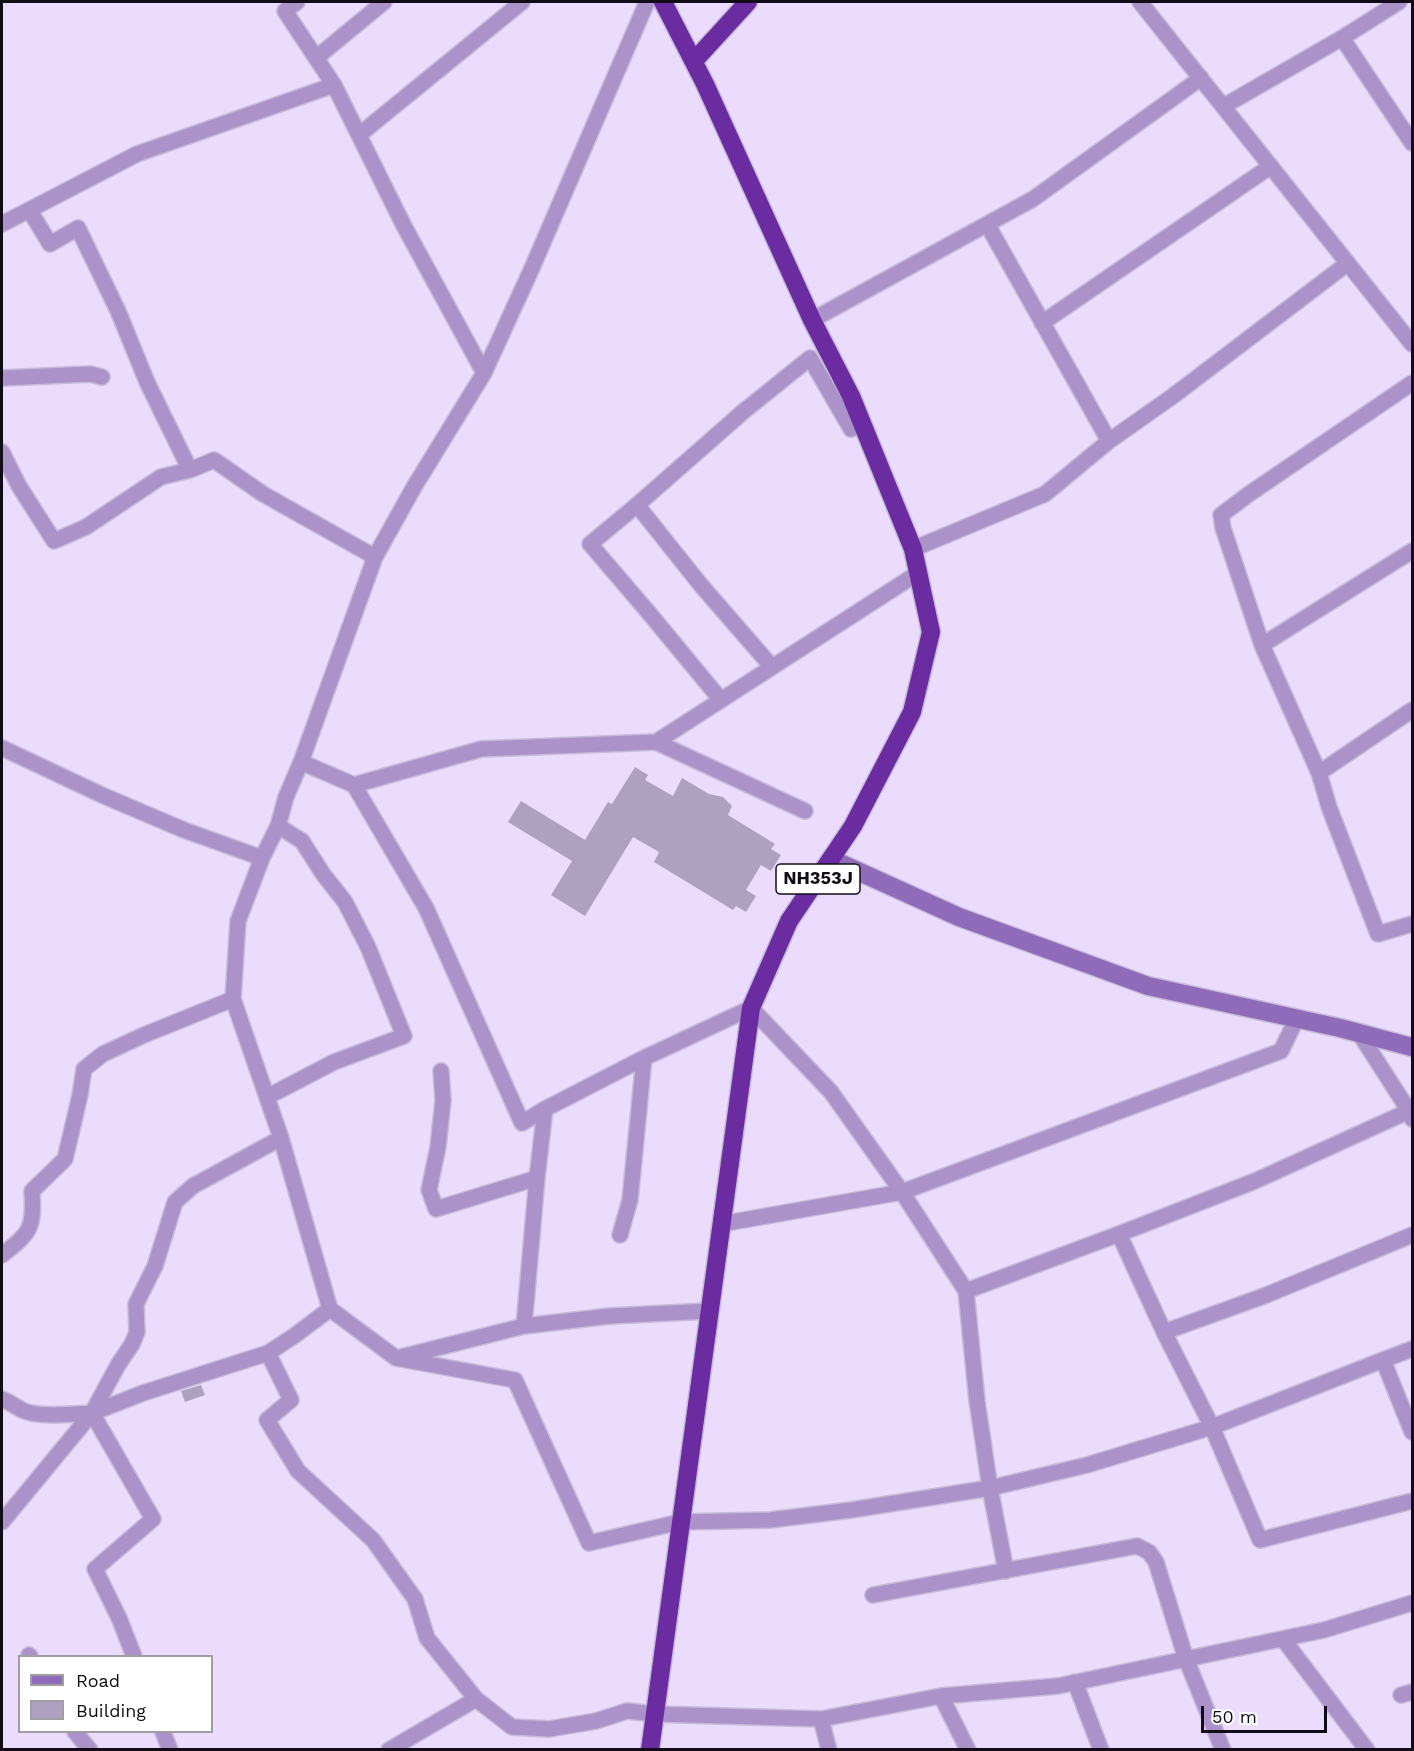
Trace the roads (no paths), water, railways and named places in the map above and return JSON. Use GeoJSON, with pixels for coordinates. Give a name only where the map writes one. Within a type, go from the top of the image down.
{"type":"FeatureCollection","features":[{"type":"Feature","properties":{"kind":"highway"},"geometry":{"type":"LineString","coordinates":[[663,2],[694,61],[748,2]]}},
{"type":"Feature","properties":{"kind":"highway","name":"NH353J"},"geometry":{"type":"LineString","coordinates":[[650,1749],[752,1008],[789,921],[853,826],[912,712],[931,632],[913,549],[851,396],[812,320],[694,61]]}},
{"type":"Feature","properties":{"kind":"street"},"geometry":{"type":"LineString","coordinates":[[297,2],[285,11],[334,84],[404,226],[484,373]]}},
{"type":"Feature","properties":{"kind":"street"},"geometry":{"type":"LineString","coordinates":[[316,58],[384,2]]}},
{"type":"Feature","properties":{"kind":"street"},"geometry":{"type":"LineString","coordinates":[[359,135],[522,2]]}},
{"type":"Feature","properties":{"kind":"street"},"geometry":{"type":"LineString","coordinates":[[647,2],[484,373],[414,487],[375,557],[301,762],[286,797],[278,826],[262,858],[238,921],[233,999],[280,1137],[330,1309],[396,1358],[515,1380],[589,1543],[680,1522],[770,1520],[852,1510],[990,1488],[1087,1466],[1212,1427],[1413,1349]]}},
{"type":"Feature","properties":{"kind":"street"},"geometry":{"type":"LineString","coordinates":[[1140,2],[1413,344]]}},
{"type":"Feature","properties":{"kind":"street"},"geometry":{"type":"LineString","coordinates":[[1224,106],[1342,38],[1399,2]]}},
{"type":"Feature","properties":{"kind":"street"},"geometry":{"type":"LineString","coordinates":[[1342,38],[1413,143]]}},
{"type":"Feature","properties":{"kind":"street"},"geometry":{"type":"LineString","coordinates":[[812,320],[1033,199],[1201,78]]}},
{"type":"Feature","properties":{"kind":"street"},"geometry":{"type":"LineString","coordinates":[[2,224],[137,154],[334,84]]}},
{"type":"Feature","properties":{"kind":"street"},"geometry":{"type":"LineString","coordinates":[[1042,323],[1271,166]]}},
{"type":"Feature","properties":{"kind":"street"},"geometry":{"type":"LineString","coordinates":[[30,211],[50,244],[78,228],[118,310],[147,382],[190,470]]}},
{"type":"Feature","properties":{"kind":"street"},"geometry":{"type":"LineString","coordinates":[[987,224],[1109,441]]}},
{"type":"Feature","properties":{"kind":"street"},"geometry":{"type":"LineString","coordinates":[[913,549],[1045,494],[1109,441],[1173,396],[1348,263]]}},
{"type":"Feature","properties":{"kind":"street"},"geometry":{"type":"LineString","coordinates":[[721,700],[590,544],[744,411],[810,358],[851,429],[863,425]]}},
{"type":"Feature","properties":{"kind":"street"},"geometry":{"type":"LineString","coordinates":[[2,378],[90,374],[102,377]]}},
{"type":"Feature","properties":{"kind":"street"},"geometry":{"type":"LineString","coordinates":[[1413,383],[1248,494],[1221,515],[1222,528],[1262,645],[1319,773],[1329,807],[1378,934],[1413,924]]}},
{"type":"Feature","properties":{"kind":"street"},"geometry":{"type":"LineString","coordinates":[[2,452],[19,486],[54,541],[86,527],[160,477],[190,470],[214,460],[263,494],[375,557]]}},
{"type":"Feature","properties":{"kind":"street"},"geometry":{"type":"LineString","coordinates":[[637,505],[700,584],[772,667]]}},
{"type":"Feature","properties":{"kind":"street"},"geometry":{"type":"LineString","coordinates":[[1262,645],[1413,551]]}},
{"type":"Feature","properties":{"kind":"street"},"geometry":{"type":"LineString","coordinates":[[656,742],[918,573]]}},
{"type":"Feature","properties":{"kind":"street"},"geometry":{"type":"LineString","coordinates":[[1319,773],[1413,710]]}},
{"type":"Feature","properties":{"kind":"street"},"geometry":{"type":"LineString","coordinates":[[354,785],[481,749],[656,742],[805,811]]}},
{"type":"Feature","properties":{"kind":"street"},"geometry":{"type":"LineString","coordinates":[[2,748],[104,796],[184,830],[262,858]]}},
{"type":"Feature","properties":{"kind":"street"},"geometry":{"type":"LineString","coordinates":[[301,762],[354,785],[426,908],[522,1123],[644,1058],[752,1008],[831,1092],[902,1192],[966,1292],[977,1401],[990,1488],[1006,1571]]}},
{"type":"Feature","properties":{"kind":"street"},"geometry":{"type":"LineString","coordinates":[[267,1097],[334,1062],[404,1036],[368,947],[345,902],[323,874],[302,841],[278,826]]}},
{"type":"Feature","properties":{"kind":"street"},"geometry":{"type":"LineString","coordinates":[[831,859],[959,917],[1148,986],[1297,1018],[1413,1047]]}},
{"type":"Feature","properties":{"kind":"street"},"geometry":{"type":"LineString","coordinates":[[2,1255],[25,1236],[33,1217],[32,1191],[65,1159],[84,1069],[103,1054],[233,999]]}},
{"type":"Feature","properties":{"kind":"street"},"geometry":{"type":"LineString","coordinates":[[721,1224],[902,1192],[1281,1051],[1297,1018]]}},
{"type":"Feature","properties":{"kind":"street"},"geometry":{"type":"LineString","coordinates":[[966,1292],[1255,1181],[1411,1115],[1359,1033]]}},
{"type":"Feature","properties":{"kind":"street"},"geometry":{"type":"LineString","coordinates":[[620,1235],[630,1200],[644,1058]]}},
{"type":"Feature","properties":{"kind":"street"},"geometry":{"type":"LineString","coordinates":[[441,1071],[442,1112],[438,1148],[429,1190],[436,1209],[537,1178]]}},
{"type":"Feature","properties":{"kind":"street"},"geometry":{"type":"LineString","coordinates":[[524,1326],[545,1109]]}},
{"type":"Feature","properties":{"kind":"street"},"geometry":{"type":"LineString","coordinates":[[2,1522],[92,1413],[132,1344],[137,1332],[136,1304],[155,1266],[175,1202],[194,1186],[280,1137]]}},
{"type":"Feature","properties":{"kind":"street"},"geometry":{"type":"LineString","coordinates":[[1119,1234],[1164,1332],[1212,1427],[1260,1540],[1413,1501]]}},
{"type":"Feature","properties":{"kind":"street"},"geometry":{"type":"LineString","coordinates":[[1164,1332],[1264,1296],[1413,1235]]}},
{"type":"Feature","properties":{"kind":"street"},"geometry":{"type":"LineString","coordinates":[[2,1399],[11,1402],[23,1411],[56,1416],[92,1413],[143,1393],[268,1353],[330,1309]]}},
{"type":"Feature","properties":{"kind":"street"},"geometry":{"type":"LineString","coordinates":[[396,1358],[524,1326],[610,1316],[709,1311]]}},
{"type":"Feature","properties":{"kind":"street"},"geometry":{"type":"LineString","coordinates":[[268,1353],[291,1400],[267,1420],[298,1471],[373,1540],[415,1599],[427,1638],[477,1699],[512,1727],[549,1729],[627,1711],[655,1714],[821,1719],[941,1696],[1034,1689],[1075,1682],[1324,1630],[1413,1603]]}},
{"type":"Feature","properties":{"kind":"street"},"geometry":{"type":"LineString","coordinates":[[1383,1360],[1413,1432]]}},
{"type":"Feature","properties":{"kind":"street"},"geometry":{"type":"LineString","coordinates":[[92,1413],[153,1519],[95,1569],[119,1618],[134,1655]]}},
{"type":"Feature","properties":{"kind":"street"},"geometry":{"type":"LineString","coordinates":[[873,1595],[1137,1546],[1149,1552],[1156,1562],[1186,1659],[1224,1749]]}},
{"type":"Feature","properties":{"kind":"street"},"geometry":{"type":"LineString","coordinates":[[1282,1639],[1366,1749]]}},
{"type":"Feature","properties":{"kind":"street"},"geometry":{"type":"LineString","coordinates":[[1075,1682],[1101,1749]]}},
{"type":"Feature","properties":{"kind":"street"},"geometry":{"type":"LineString","coordinates":[[941,1696],[968,1749]]}},
{"type":"Feature","properties":{"kind":"street"},"geometry":{"type":"LineString","coordinates":[[389,1749],[477,1699]]}},
{"type":"Feature","properties":{"kind":"street"},"geometry":{"type":"LineString","coordinates":[[821,1719],[829,1749]]}},
{"type":"Feature","properties":{"kind":"street"},"geometry":{"type":"LineString","coordinates":[[77,1733],[90,1749]]}},
{"type":"Feature","properties":{"kind":"street"},"geometry":{"type":"LineString","coordinates":[[164,1733],[170,1749]]}}]}
